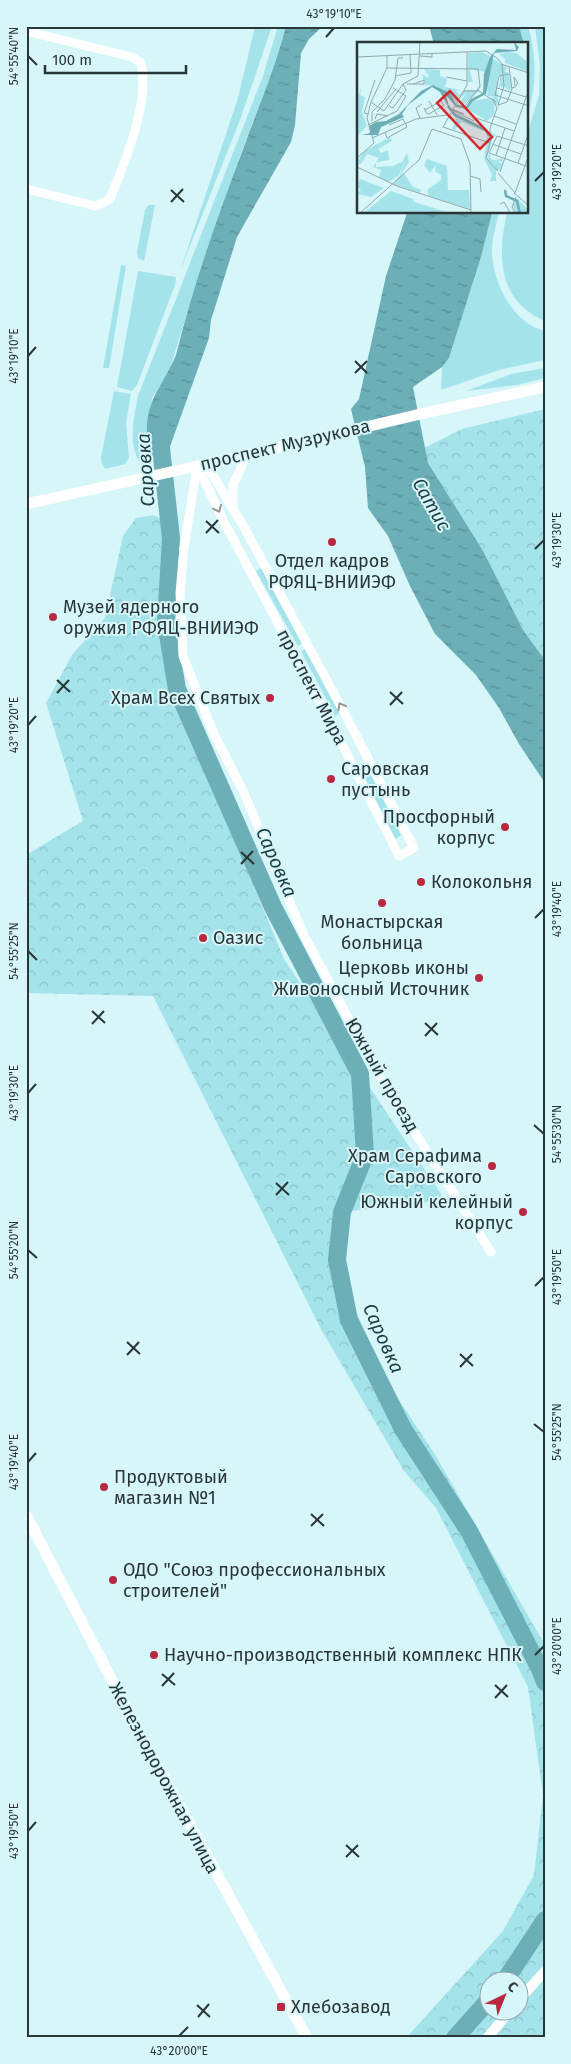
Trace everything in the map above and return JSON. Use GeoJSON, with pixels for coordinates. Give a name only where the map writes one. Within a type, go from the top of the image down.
{"type":"FeatureCollection","features":[{"type":"Feature","properties":{"kind":"main road","name":"проспект Музрукова"},"geometry":{"type":"LineString","coordinates":[[26,504],[545,387]]}},
{"type":"Feature","properties":{"kind":"main road","name":"Железнодорожная улица"},"geometry":{"type":"LineString","coordinates":[[26,1515],[142,1738],[307,2038]]}},
{"type":"Feature","properties":{"kind":"street"},"geometry":{"type":"LineString","coordinates":[[26,31],[132,57],[141,63],[144,76],[138,116],[110,199],[96,206],[26,189]]}},
{"type":"Feature","properties":{"kind":"street"},"geometry":{"type":"LineString","coordinates":[[233,509],[233,485],[247,455]]}},
{"type":"Feature","properties":{"kind":"street","name":"проспект Мира"},"geometry":{"type":"LineString","coordinates":[[201,464],[233,509],[346,714],[414,848],[399,856],[330,721],[223,520],[201,464]]}},
{"type":"Feature","properties":{"kind":"street","name":"Южный проезд"},"geometry":{"type":"LineString","coordinates":[[201,464],[184,548],[180,593],[183,656],[213,732],[244,793],[303,933],[382,1081],[490,1252]]}},
{"type":"Feature","properties":{"kind":"street"},"geometry":{"type":"LineString","coordinates":[[528,1990],[545,1971]]}},
{"type":"Feature","properties":{"kind":"street"},"geometry":{"type":"LineString","coordinates":[[487,2038],[501,2022]]}},
{"type":"Feature","properties":{"kind":"green space"},"geometry":{"type":"Polygon","coordinates":[[[255,26],[272,26],[240,120],[180,271],[238,98],[255,26]]]}},
{"type":"Feature","properties":{"kind":"green space"},"geometry":{"type":"Polygon","coordinates":[[[278,26],[286,26],[281,49],[241,153],[170,369],[152,398],[148,450],[150,456],[139,461],[133,437],[138,396],[263,76],[278,26]]]}},
{"type":"Feature","properties":{"kind":"green space"},"geometry":{"type":"Polygon","coordinates":[[[519,26],[528,26],[533,48],[535,71],[533,94],[528,112],[528,42],[523,42],[519,26]]]}},
{"type":"Feature","properties":{"kind":"green space"},"geometry":{"type":"Polygon","coordinates":[[[535,26],[545,26],[545,321],[529,313],[518,302],[510,290],[502,261],[502,245],[507,214],[528,214],[528,132],[539,95],[540,67],[535,26]]]}},
{"type":"Feature","properties":{"kind":"green space"},"geometry":{"type":"Polygon","coordinates":[[[149,205],[155,205],[144,261],[138,258],[137,252],[145,210],[149,205]]]}},
{"type":"Feature","properties":{"kind":"green space"},"geometry":{"type":"Polygon","coordinates":[[[492,214],[499,214],[492,250],[497,279],[515,312],[534,327],[545,331],[545,360],[499,370],[441,390],[442,367],[449,358],[481,257],[492,214]]]}},
{"type":"Feature","properties":{"kind":"green space"},"geometry":{"type":"Polygon","coordinates":[[[121,265],[126,266],[109,368],[103,368],[121,265]]]}},
{"type":"Feature","properties":{"kind":"green space"},"geometry":{"type":"Polygon","coordinates":[[[138,271],[176,277],[175,285],[137,385],[132,391],[117,387],[138,271]]]}},
{"type":"Feature","properties":{"kind":"green space"},"geometry":{"type":"Polygon","coordinates":[[[545,368],[545,378],[517,385],[466,391],[511,374],[545,368]]]}},
{"type":"Feature","properties":{"kind":"green space"},"geometry":{"type":"Polygon","coordinates":[[[114,391],[131,394],[126,423],[129,458],[125,464],[105,469],[101,458],[114,391]]]}},
{"type":"Feature","properties":{"kind":"green space"},"geometry":{"type":"Polygon","coordinates":[[[545,409],[545,660],[523,630],[428,463],[424,448],[462,429],[545,409]]]}},
{"type":"Feature","properties":{"kind":"green space"},"geometry":{"type":"Polygon","coordinates":[[[153,515],[170,523],[165,671],[284,959],[445,1200],[342,1212],[347,1292],[389,1385],[434,1453],[545,1645],[545,2038],[406,2038],[503,1931],[534,1875],[543,1795],[528,1687],[436,1508],[404,1471],[322,1331],[153,996],[26,993],[26,855],[83,821],[46,703],[72,655],[105,618],[123,536],[136,518],[153,515]]]}},
{"type":"Feature","properties":{"kind":"green space"},"geometry":{"type":"Polygon","coordinates":[[[261,568],[303,643],[298,646],[256,571],[261,568]]]}},
{"type":"Feature","properties":{"kind":"green space"},"geometry":{"type":"Polygon","coordinates":[[[306,649],[340,713],[335,716],[301,651],[306,649]]]}},
{"type":"Feature","properties":{"kind":"green space"},"geometry":{"type":"Polygon","coordinates":[[[368,769],[401,835],[395,839],[362,772],[368,769]]]}},
{"type":"Feature","properties":{"kind":"water"},"geometry":{"type":"Polygon","coordinates":[[[286,26],[323,26],[309,39],[301,53],[295,125],[291,142],[237,237],[211,320],[209,338],[168,452],[150,456],[147,435],[149,410],[176,355],[206,252],[271,74],[286,26]]]}},
{"type":"Feature","properties":{"kind":"water"},"geometry":{"type":"Polygon","coordinates":[[[429,26],[519,26],[523,42],[433,42],[429,26]]]}},
{"type":"Feature","properties":{"kind":"water","name":"Сатис"},"geometry":{"type":"Polygon","coordinates":[[[407,214],[492,214],[481,257],[449,358],[442,367],[413,387],[428,463],[483,551],[523,630],[545,660],[545,783],[519,744],[499,708],[476,675],[435,634],[410,586],[388,536],[368,508],[365,467],[351,409],[359,399],[386,276],[407,214]]]}},
{"type":"Feature","properties":{"kind":"waterway","name":"Саровка"},"geometry":{"type":"LineString","coordinates":[[162,430],[160,439],[171,538],[166,623],[177,689],[273,907],[360,1074],[365,1155],[342,1212],[337,1260],[349,1320],[403,1429],[469,1531],[545,1682]]}},
{"type":"Feature","properties":{"kind":"waterway","name":"Саровка"},"geometry":{"type":"LineString","coordinates":[[511,1972],[545,1920]]}},
{"type":"Feature","properties":{"kind":"waterway","name":"Саровка"},"geometry":{"type":"LineString","coordinates":[[455,2038],[478,2012]]}},
{"type":"Feature","properties":{"kind":"place","name":"Отдел кадров РФЯЦ-ВНИИЭФ"},"geometry":{"type":"Point","coordinates":[332,542]}},
{"type":"Feature","properties":{"kind":"place","name":"Музей ядерного оружия РФЯЦ-ВНИИЭФ"},"geometry":{"type":"Point","coordinates":[53,617]}},
{"type":"Feature","properties":{"kind":"place","name":"Храм Всех Святых"},"geometry":{"type":"Point","coordinates":[270,698]}},
{"type":"Feature","properties":{"kind":"place","name":"Саровская пустынь"},"geometry":{"type":"Point","coordinates":[331,779]}},
{"type":"Feature","properties":{"kind":"place","name":"Просфорный корпус"},"geometry":{"type":"Point","coordinates":[505,827]}},
{"type":"Feature","properties":{"kind":"place","name":"Колокольня"},"geometry":{"type":"Point","coordinates":[421,882]}},
{"type":"Feature","properties":{"kind":"place","name":"Монастырская больница"},"geometry":{"type":"Point","coordinates":[382,903]}},
{"type":"Feature","properties":{"kind":"place","name":"Оазис"},"geometry":{"type":"Point","coordinates":[203,938]}},
{"type":"Feature","properties":{"kind":"place","name":"Церковь иконы Живоносный Источник"},"geometry":{"type":"Point","coordinates":[479,978]}},
{"type":"Feature","properties":{"kind":"place","name":"Храм Серафима Саровского"},"geometry":{"type":"Point","coordinates":[492,1166]}},
{"type":"Feature","properties":{"kind":"place","name":"Южный келейный корпус"},"geometry":{"type":"Point","coordinates":[523,1212]}},
{"type":"Feature","properties":{"kind":"place","name":"Продуктовый магазин №1"},"geometry":{"type":"Point","coordinates":[104,1487]}},
{"type":"Feature","properties":{"kind":"place","name":"ОДО \"Союз профессиональных строителей\""},"geometry":{"type":"Point","coordinates":[113,1580]}},
{"type":"Feature","properties":{"kind":"place","name":"Научно-производственный комплекс НПК"},"geometry":{"type":"Point","coordinates":[154,1655]}},
{"type":"Feature","properties":{"kind":"place","name":"Хлебозавод"},"geometry":{"type":"Point","coordinates":[281,2007]}}]}
